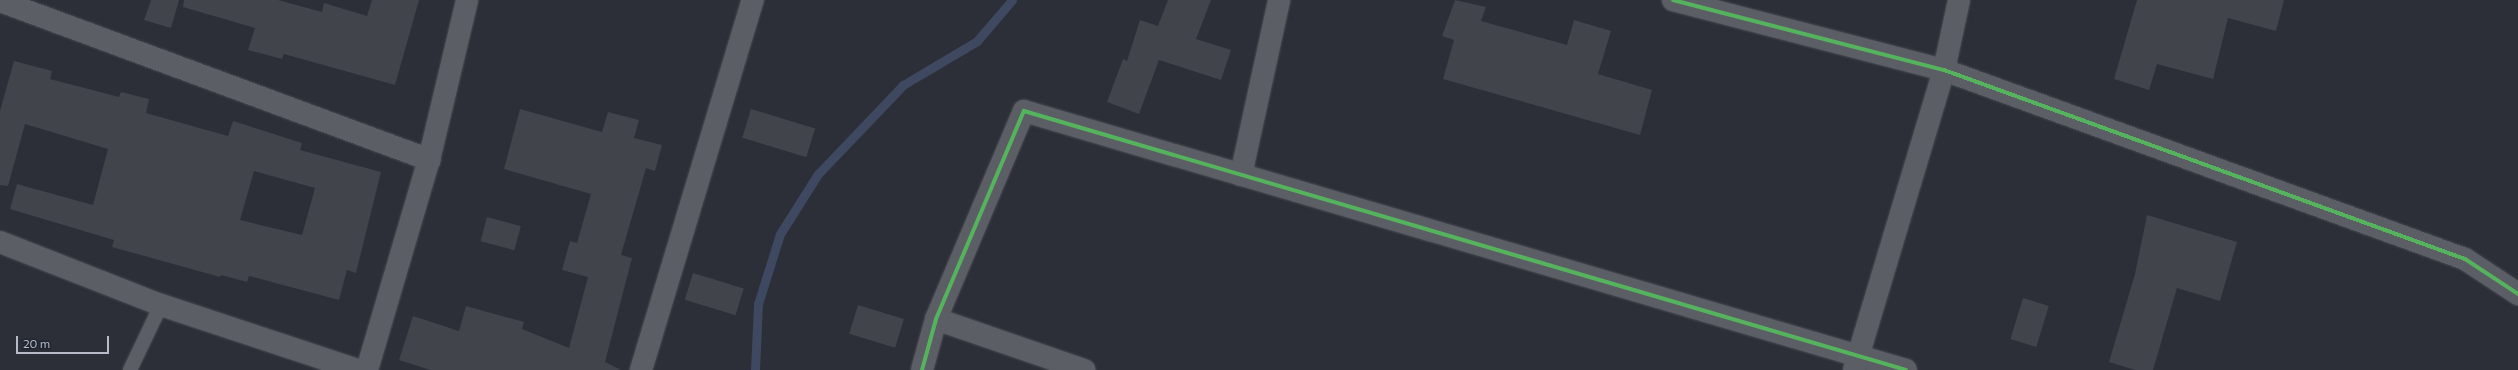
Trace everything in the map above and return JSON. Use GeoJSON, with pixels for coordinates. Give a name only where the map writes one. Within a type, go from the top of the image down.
{"type":"FeatureCollection","features":[{"type":"Feature","properties":{"kind":"street"},"geometry":{"type":"LineString","coordinates":[[367,370],[429,160],[467,0]]}},
{"type":"Feature","properties":{"kind":"street"},"geometry":{"type":"LineString","coordinates":[[641,370],[753,0]]}},
{"type":"Feature","properties":{"kind":"street"},"geometry":{"type":"LineString","coordinates":[[1241,175],[1279,0]]}},
{"type":"Feature","properties":{"kind":"street"},"geometry":{"type":"LineString","coordinates":[[1675,0],[1944,70],[2465,259],[2518,294]]}},
{"type":"Feature","properties":{"kind":"street"},"geometry":{"type":"LineString","coordinates":[[1856,363],[1944,70],[1959,0]]}},
{"type":"Feature","properties":{"kind":"street"},"geometry":{"type":"LineString","coordinates":[[0,1],[429,160]]}},
{"type":"Feature","properties":{"kind":"street"},"geometry":{"type":"LineString","coordinates":[[922,370],[936,319],[1024,111],[1241,175],[1856,363],[1906,370]]}},
{"type":"Feature","properties":{"kind":"street"},"geometry":{"type":"LineString","coordinates":[[0,242],[161,305],[358,370]]}},
{"type":"Feature","properties":{"kind":"street"},"geometry":{"type":"LineString","coordinates":[[936,319],[1084,370]]}},
{"type":"Feature","properties":{"kind":"lane"},"geometry":{"type":"LineString","coordinates":[[130,370],[161,305]]}},
{"type":"Feature","properties":{"kind":"building"},"geometry":{"type":"Polygon","coordinates":[[[151,0],[179,0],[171,28],[144,20],[151,0]]]}},
{"type":"Feature","properties":{"kind":"building"},"geometry":{"type":"Polygon","coordinates":[[[184,0],[278,0],[322,12],[324,3],[367,16],[372,0],[419,0],[395,85],[284,54],[282,59],[248,50],[255,28],[183,7],[184,0]]]}},
{"type":"Feature","properties":{"kind":"building"},"geometry":{"type":"Polygon","coordinates":[[[1168,0],[1211,0],[1196,39],[1231,50],[1221,80],[1159,60],[1139,114],[1107,102],[1123,59],[1127,61],[1140,20],[1158,26],[1168,0]]]}},
{"type":"Feature","properties":{"kind":"building"},"geometry":{"type":"Polygon","coordinates":[[[1455,0],[1486,7],[1481,21],[1567,45],[1574,20],[1611,31],[1598,74],[1652,90],[1640,135],[1443,79],[1454,40],[1442,36],[1455,0]]]}},
{"type":"Feature","properties":{"kind":"building"},"geometry":{"type":"Polygon","coordinates":[[[2137,0],[2284,0],[2276,31],[2228,18],[2213,79],[2157,64],[2149,90],[2114,79],[2137,0]]]}},
{"type":"Feature","properties":{"kind":"building"},"geometry":{"type":"Polygon","coordinates":[[[14,61],[52,71],[50,79],[119,97],[121,92],[149,99],[146,113],[228,136],[233,121],[302,143],[300,150],[381,172],[356,273],[347,270],[339,300],[249,276],[247,282],[221,275],[220,277],[112,247],[114,240],[10,209],[17,184],[93,205],[108,149],[25,124],[8,186],[0,185],[0,111],[14,61]],[[254,171],[240,220],[302,235],[315,188],[254,171]]]}},
{"type":"Feature","properties":{"kind":"building"},"geometry":{"type":"Polygon","coordinates":[[[520,109],[602,132],[608,112],[639,120],[634,138],[662,145],[655,171],[646,168],[621,255],[632,258],[605,362],[621,370],[430,370],[399,360],[413,316],[459,331],[466,306],[524,322],[522,329],[569,348],[588,277],[562,270],[570,241],[577,243],[591,194],[504,169],[520,109]]]}},
{"type":"Feature","properties":{"kind":"building"},"geometry":{"type":"Polygon","coordinates":[[[751,109],[815,129],[806,157],[742,138],[751,109]]]}},
{"type":"Feature","properties":{"kind":"building"},"geometry":{"type":"Polygon","coordinates":[[[2147,215],[2237,242],[2220,301],[2177,288],[2153,370],[2135,370],[2109,362],[2135,274],[2147,215]]]}},
{"type":"Feature","properties":{"kind":"building"},"geometry":{"type":"Polygon","coordinates":[[[487,217],[521,226],[514,250],[481,241],[487,217]]]}},
{"type":"Feature","properties":{"kind":"building"},"geometry":{"type":"Polygon","coordinates":[[[693,273],[744,288],[735,315],[685,300],[693,273]]]}},
{"type":"Feature","properties":{"kind":"building"},"geometry":{"type":"Polygon","coordinates":[[[2023,298],[2049,306],[2036,347],[2010,339],[2023,298]]]}},
{"type":"Feature","properties":{"kind":"building"},"geometry":{"type":"Polygon","coordinates":[[[858,305],[904,319],[895,348],[849,334],[858,305]]]}},
{"type":"Feature","properties":{"kind":"waterway"},"geometry":{"type":"LineString","coordinates":[[755,370],[758,304],[780,234],[818,174],[903,85],[977,41],[1012,0]]}},
{"type":"Feature","properties":{"kind":"cycle path"},"geometry":{"type":"LineString","coordinates":[[1673,0],[1944,70],[2465,259],[2518,294]]}},
{"type":"Feature","properties":{"kind":"cycle path"},"geometry":{"type":"LineString","coordinates":[[922,370],[936,319],[1024,111],[1906,370]]}}]}
